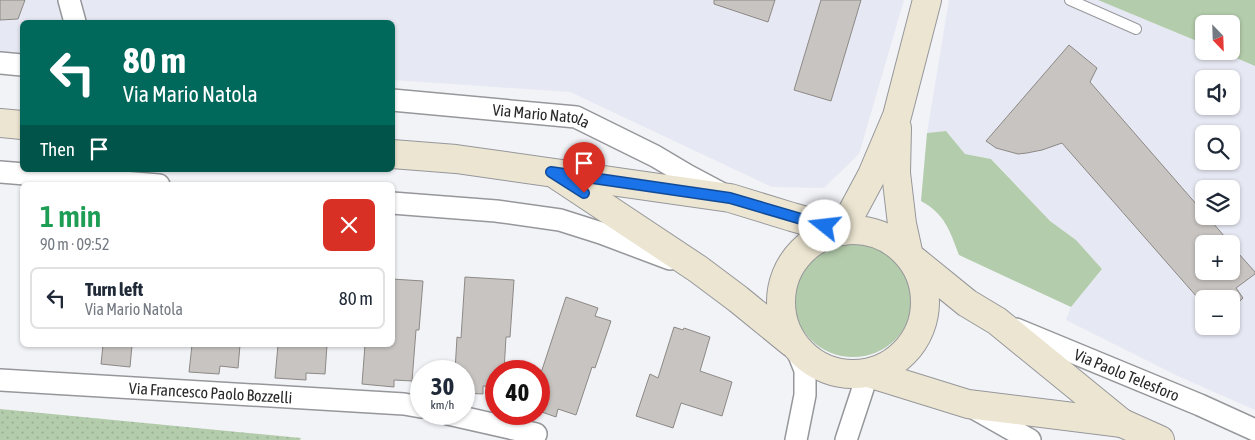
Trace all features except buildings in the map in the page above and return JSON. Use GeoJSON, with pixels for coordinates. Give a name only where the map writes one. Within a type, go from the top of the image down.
{"type":"FeatureCollection","features":[{"type":"Feature","properties":{"kind":"street"},"geometry":{"type":"LineString","coordinates":[[69,0],[74,20]]}},
{"type":"Feature","properties":{"kind":"street"},"geometry":{"type":"LineString","coordinates":[[842,231],[872,175],[897,116],[927,0]]}},
{"type":"Feature","properties":{"kind":"street"},"geometry":{"type":"LineString","coordinates":[[0,63],[20,65]]}},
{"type":"Feature","properties":{"kind":"street","name":"Via Mario Natola"},"geometry":{"type":"LineString","coordinates":[[395,100],[576,117],[654,156],[730,198]]}},
{"type":"Feature","properties":{"kind":"street"},"geometry":{"type":"LineString","coordinates":[[897,116],[896,173],[908,256]]}},
{"type":"Feature","properties":{"kind":"street"},"geometry":{"type":"LineString","coordinates":[[0,123],[20,125]]}},
{"type":"Feature","properties":{"kind":"street","name":"Via Mario Natola"},"geometry":{"type":"LineString","coordinates":[[395,154],[456,159],[730,198],[842,231]]}},
{"type":"Feature","properties":{"kind":"street"},"geometry":{"type":"LineString","coordinates":[[0,172],[123,182]]}},
{"type":"Feature","properties":{"kind":"street","name":"Via Mario Natola"},"geometry":{"type":"LineString","coordinates":[[551,172],[698,270],[738,299],[795,346]]}},
{"type":"Feature","properties":{"kind":"street","name":"Via Mario Natola"},"geometry":{"type":"LineString","coordinates":[[395,203],[496,211],[560,220],[601,233],[698,270]]}},
{"type":"Feature","properties":{"kind":"street"},"geometry":{"type":"LineString","coordinates":[[795,346],[805,357],[818,366],[843,374],[868,373],[888,365],[905,353],[917,336],[922,322],[925,308],[923,283],[917,268],[908,256],[892,241],[866,231],[842,231],[820,238],[798,254],[783,282],[780,298],[781,314],[786,331],[795,346],[805,370],[805,395],[796,440]]}},
{"type":"Feature","properties":{"kind":"street","name":"Via Paolo Telesforo"},"geometry":{"type":"LineString","coordinates":[[908,256],[967,303],[997,321],[1122,423],[1160,440]]}},
{"type":"Feature","properties":{"kind":"street","name":"Via Paolo Telesforo"},"geometry":{"type":"LineString","coordinates":[[997,321],[1200,405],[1255,430]]}},
{"type":"Feature","properties":{"kind":"street"},"geometry":{"type":"LineString","coordinates":[[846,440],[868,373]]}},
{"type":"Feature","properties":{"kind":"street","name":"Via Paolo Telesforo"},"geometry":{"type":"LineString","coordinates":[[868,373],[968,404],[1122,423]]}},
{"type":"Feature","properties":{"kind":"street","name":"Via Francesco Paolo Bozzelli"},"geometry":{"type":"LineString","coordinates":[[0,380],[410,405]]}},
{"type":"Feature","properties":{"kind":"street","name":"Via Paolo Telesforo"},"geometry":{"type":"LineString","coordinates":[[968,404],[1030,440]]}},
{"type":"Feature","properties":{"kind":"street"},"geometry":{"type":"LineString","coordinates":[[475,420],[536,434]]}},
{"type":"Feature","properties":{"kind":"lane"},"geometry":{"type":"LineString","coordinates":[[1070,0],[1136,29]]}},
{"type":"Feature","properties":{"kind":"shaded area"},"geometry":{"type":"Polygon","coordinates":[[[0,0],[904,0],[859,154],[824,188],[772,187],[570,92],[395,80],[395,20],[20,20],[20,54],[0,52],[0,0]]]}},
{"type":"Feature","properties":{"kind":"shaded area"},"geometry":{"type":"Polygon","coordinates":[[[949,0],[1098,0],[1195,40],[1195,60],[1240,60],[1255,66],[1255,410],[1178,376],[1066,320],[1071,307],[1102,269],[1076,240],[1050,221],[992,159],[965,154],[946,131],[927,133],[949,0]]]}},
{"type":"Feature","properties":{"kind":"green space"},"geometry":{"type":"Polygon","coordinates":[[[1098,0],[1255,0],[1255,66],[1240,60],[1240,15],[1195,15],[1195,40],[1098,0]]]}},
{"type":"Feature","properties":{"kind":"green space"},"geometry":{"type":"Polygon","coordinates":[[[946,131],[965,154],[991,159],[1050,221],[1076,240],[1102,269],[1071,307],[959,255],[946,224],[936,212],[921,201],[927,133],[946,131]]]}},
{"type":"Feature","properties":{"kind":"green space"},"geometry":{"type":"Polygon","coordinates":[[[853,237],[865,238],[876,242],[886,247],[895,255],[903,264],[908,274],[912,285],[912,309],[908,320],[903,330],[895,339],[886,347],[876,352],[865,356],[853,357],[841,356],[830,352],[820,347],[811,339],[803,330],[798,320],[794,309],[793,297],[794,285],[798,274],[803,264],[811,255],[820,247],[830,242],[841,238],[853,237]]]}},
{"type":"Feature","properties":{"kind":"green space"},"geometry":{"type":"Polygon","coordinates":[[[0,409],[301,438],[300,440],[0,440],[0,409]]]}},
{"type":"Feature","properties":{"kind":"route"},"geometry":{"type":"LineString","coordinates":[[584,193],[551,172],[730,198],[825,226]]}}]}
